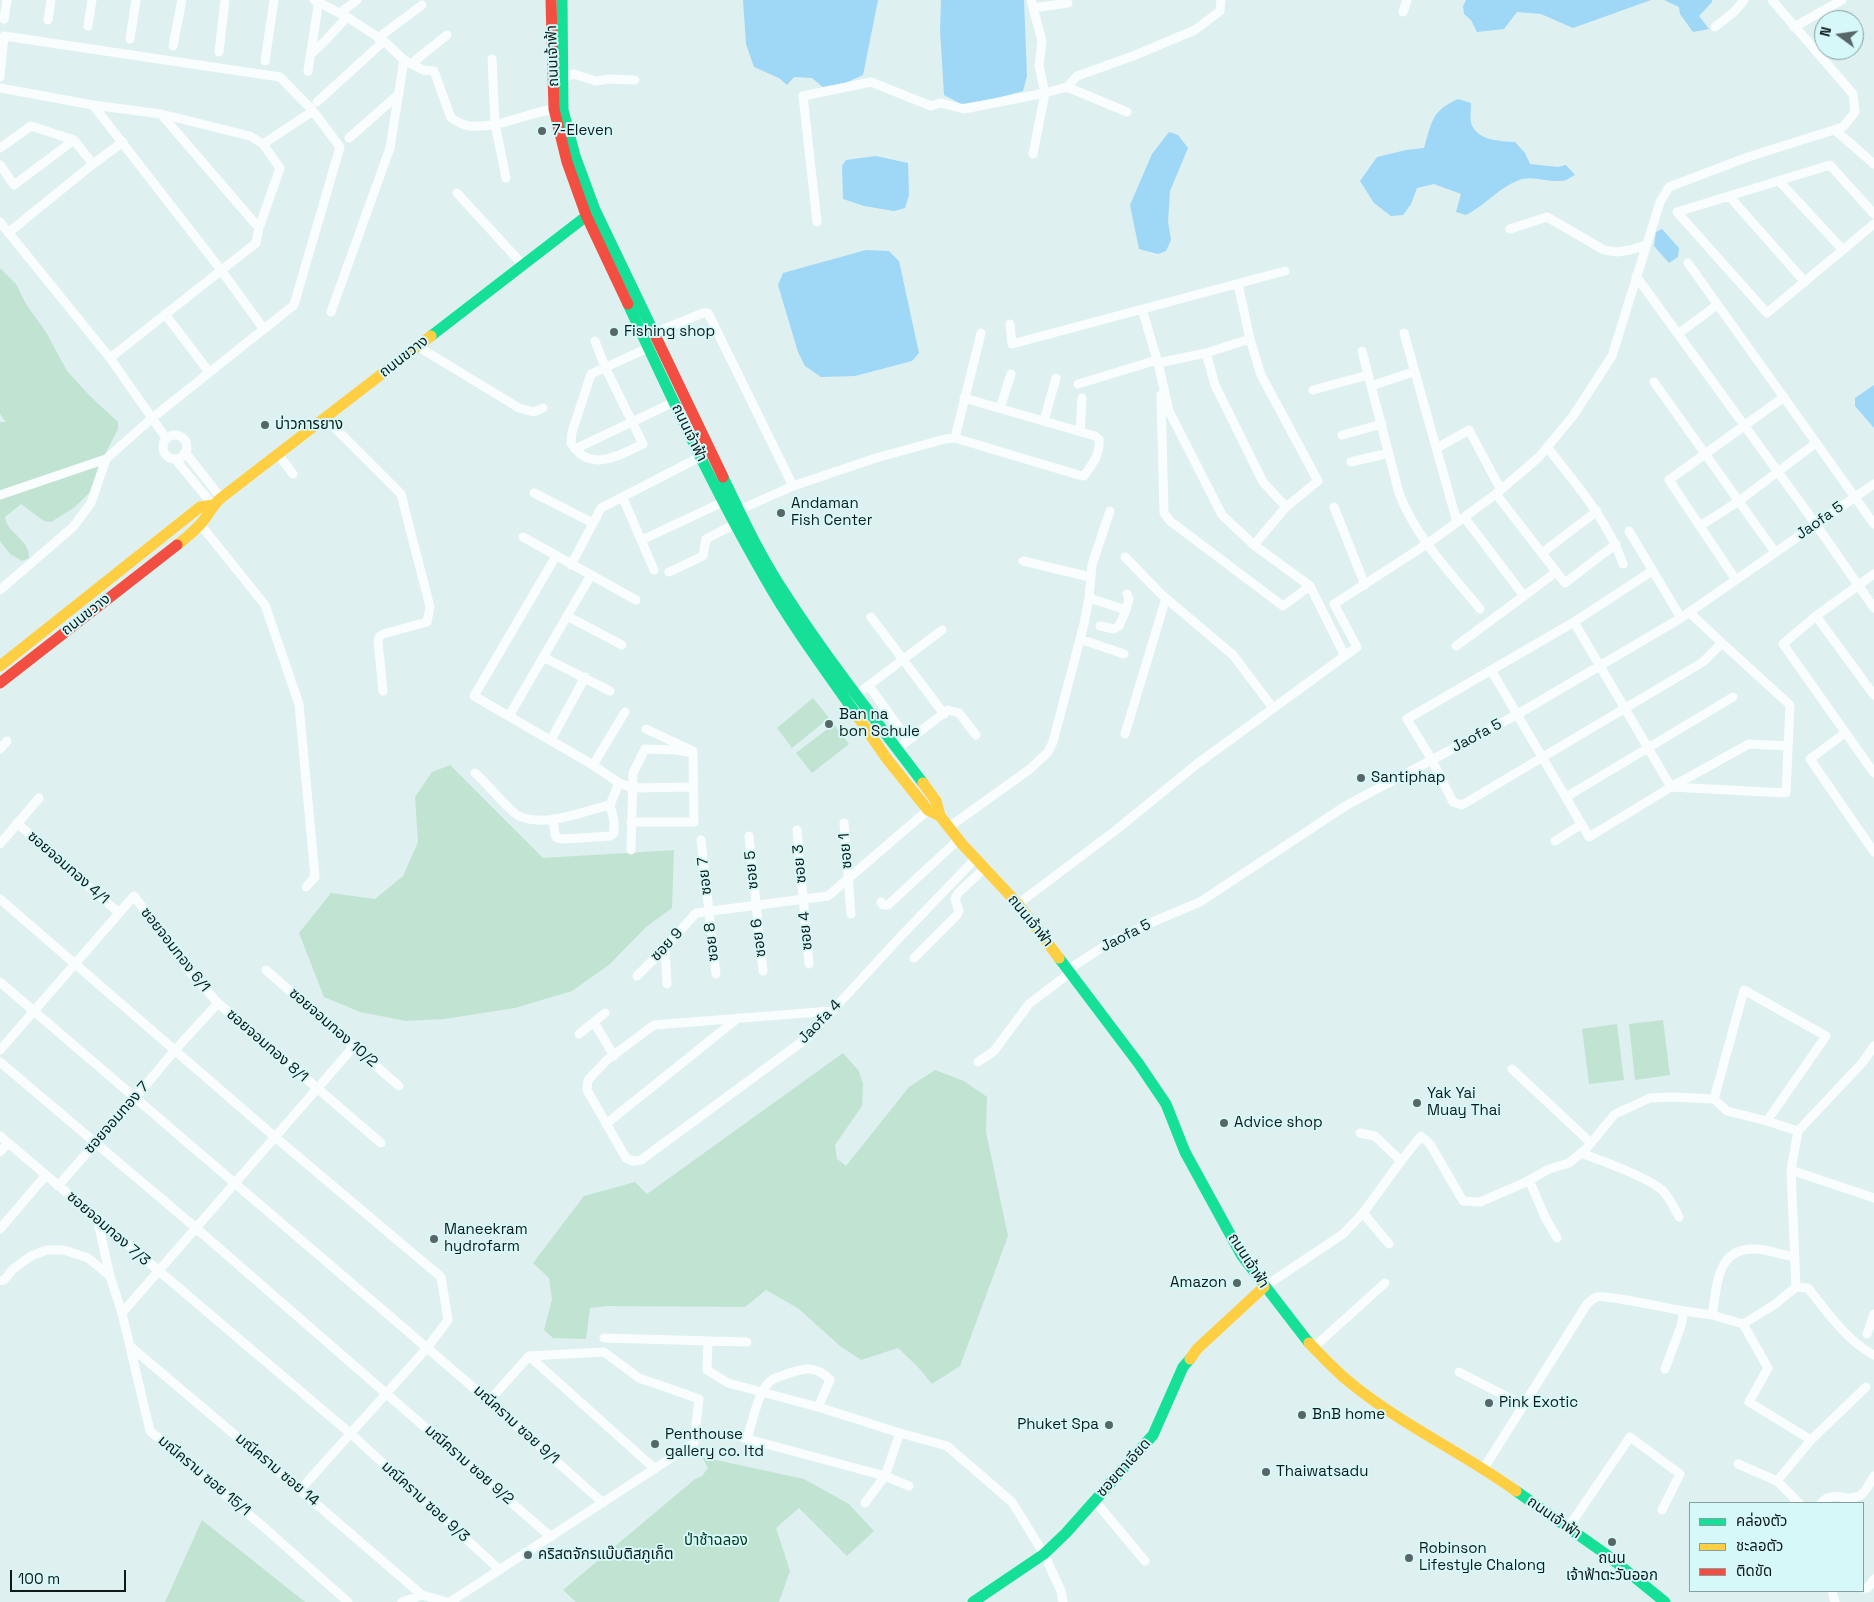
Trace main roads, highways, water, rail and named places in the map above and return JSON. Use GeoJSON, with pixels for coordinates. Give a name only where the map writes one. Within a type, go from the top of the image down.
{"type":"FeatureCollection","features":[{"type":"Feature","properties":{"kind":"main road","name":"ถนนเจ้าฟ้า"},"geometry":{"type":"LineString","coordinates":[[551,0],[554,108],[567,162],[591,213],[648,348],[734,524],[790,619],[887,760],[928,810],[940,816],[958,840],[1018,904],[1139,1064],[1166,1104],[1185,1152],[1242,1256],[1304,1338],[1352,1385],[1420,1431],[1484,1468],[1607,1555],[1665,1602]]}},
{"type":"Feature","properties":{"kind":"main road","name":"ถนนเจ้าฟ้า"},"geometry":{"type":"LineString","coordinates":[[562,0],[563,110],[591,213],[654,333],[750,534],[785,594],[856,695],[936,801],[940,816]]}},
{"type":"Feature","properties":{"kind":"main road","name":"ถนนขวาง"},"geometry":{"type":"LineString","coordinates":[[0,683],[190,535],[206,518],[217,501],[591,213]]}},
{"type":"Feature","properties":{"kind":"main road","name":"ถนนขวาง"},"geometry":{"type":"LineString","coordinates":[[0,666],[200,506],[217,501]]}},
{"type":"Feature","properties":{"kind":"main road"},"geometry":{"type":"LineString","coordinates":[[81,601],[89,612]]}},
{"type":"Feature","properties":{"kind":"main road","name":"ซอยตาเอียด"},"geometry":{"type":"LineString","coordinates":[[973,1602],[1044,1554],[1095,1500],[1153,1435],[1183,1367],[1197,1349],[1264,1286]]}},
{"type":"Feature","properties":{"kind":"water"},"geometry":{"type":"Polygon","coordinates":[[[743,0],[878,0],[863,75],[845,83],[823,87],[812,78],[794,77],[787,85],[779,78],[754,67],[746,44],[743,0]]]}},
{"type":"Feature","properties":{"kind":"water"},"geometry":{"type":"Polygon","coordinates":[[[941,0],[1024,0],[1027,76],[1023,91],[993,99],[961,104],[944,95],[940,29],[941,0]]]}},
{"type":"Feature","properties":{"kind":"water"},"geometry":{"type":"Polygon","coordinates":[[[1466,0],[1651,0],[1573,28],[1541,14],[1517,12],[1504,29],[1477,32],[1471,20],[1464,14],[1463,6],[1466,0]]]}},
{"type":"Feature","properties":{"kind":"water"},"geometry":{"type":"Polygon","coordinates":[[[1664,0],[1712,0],[1699,16],[1709,29],[1693,32],[1680,14],[1679,7],[1664,0]]]}},
{"type":"Feature","properties":{"kind":"water"},"geometry":{"type":"Polygon","coordinates":[[[1458,99],[1471,103],[1471,123],[1474,129],[1484,137],[1515,142],[1525,153],[1530,164],[1558,167],[1566,165],[1575,175],[1561,181],[1532,178],[1522,179],[1507,186],[1466,215],[1456,212],[1461,194],[1434,184],[1417,188],[1411,204],[1403,215],[1391,216],[1374,203],[1360,181],[1377,157],[1424,148],[1431,124],[1437,113],[1449,103],[1458,99]]]}},
{"type":"Feature","properties":{"kind":"water"},"geometry":{"type":"Polygon","coordinates":[[[1169,132],[1178,135],[1188,148],[1170,191],[1168,222],[1171,240],[1166,251],[1158,254],[1139,249],[1130,205],[1152,154],[1169,132]]]}},
{"type":"Feature","properties":{"kind":"water"},"geometry":{"type":"Polygon","coordinates":[[[876,156],[908,163],[909,195],[905,208],[894,211],[864,206],[843,199],[842,166],[846,160],[876,156]]]}},
{"type":"Feature","properties":{"kind":"water"},"geometry":{"type":"Polygon","coordinates":[[[1662,229],[1679,248],[1678,257],[1669,263],[1654,246],[1656,232],[1662,229]]]}},
{"type":"Feature","properties":{"kind":"water"},"geometry":{"type":"Polygon","coordinates":[[[866,250],[889,251],[899,261],[919,353],[912,361],[855,376],[821,377],[805,366],[798,352],[778,285],[783,273],[866,250]]]}},
{"type":"Feature","properties":{"kind":"water"},"geometry":{"type":"Polygon","coordinates":[[[1874,385],[1874,428],[1855,406],[1855,398],[1874,385]]]}},
{"type":"Feature","properties":{"kind":"place","name":"7-Eleven"},"geometry":{"type":"Point","coordinates":[542,131]}},
{"type":"Feature","properties":{"kind":"place","name":"Fishing shop"},"geometry":{"type":"Point","coordinates":[614,332]}},
{"type":"Feature","properties":{"kind":"place","name":"บ่าวการยาง"},"geometry":{"type":"Point","coordinates":[265,425]}},
{"type":"Feature","properties":{"kind":"place","name":"Andaman Fish Center"},"geometry":{"type":"Point","coordinates":[781,513]}},
{"type":"Feature","properties":{"kind":"place","name":"Ban na bon Schule"},"geometry":{"type":"Point","coordinates":[829,724]}},
{"type":"Feature","properties":{"kind":"place","name":"Santiphap"},"geometry":{"type":"Point","coordinates":[1361,778]}},
{"type":"Feature","properties":{"kind":"place","name":"Yak Yai Muay Thai"},"geometry":{"type":"Point","coordinates":[1417,1103]}},
{"type":"Feature","properties":{"kind":"place","name":"Advice shop"},"geometry":{"type":"Point","coordinates":[1224,1123]}},
{"type":"Feature","properties":{"kind":"place","name":"Maneekram hydrofarm"},"geometry":{"type":"Point","coordinates":[434,1239]}},
{"type":"Feature","properties":{"kind":"place","name":"Amazon"},"geometry":{"type":"Point","coordinates":[1237,1283]}},
{"type":"Feature","properties":{"kind":"place","name":"Pink Exotic"},"geometry":{"type":"Point","coordinates":[1489,1403]}},
{"type":"Feature","properties":{"kind":"place","name":"BnB home"},"geometry":{"type":"Point","coordinates":[1302,1415]}},
{"type":"Feature","properties":{"kind":"place","name":"Phuket Spa"},"geometry":{"type":"Point","coordinates":[1109,1425]}},
{"type":"Feature","properties":{"kind":"place","name":"Penthouse gallery co. ltd"},"geometry":{"type":"Point","coordinates":[655,1444]}},
{"type":"Feature","properties":{"kind":"place","name":"Thaiwatsadu"},"geometry":{"type":"Point","coordinates":[1266,1472]}},
{"type":"Feature","properties":{"kind":"place","name":"ถนน เจ้าฟ้าตะวันออก"},"geometry":{"type":"Point","coordinates":[1612,1542]}},
{"type":"Feature","properties":{"kind":"place","name":"คริสตจักรแบ๊บติสภูเก็ต"},"geometry":{"type":"Point","coordinates":[528,1555]}},
{"type":"Feature","properties":{"kind":"place","name":"Robinson Lifestyle Chalong"},"geometry":{"type":"Point","coordinates":[1409,1558]}},
{"type":"Feature","properties":{"kind":"park label","name":"ป่าช้าฉลอง"},"geometry":{"type":"Point","coordinates":[716,1541]}}]}
